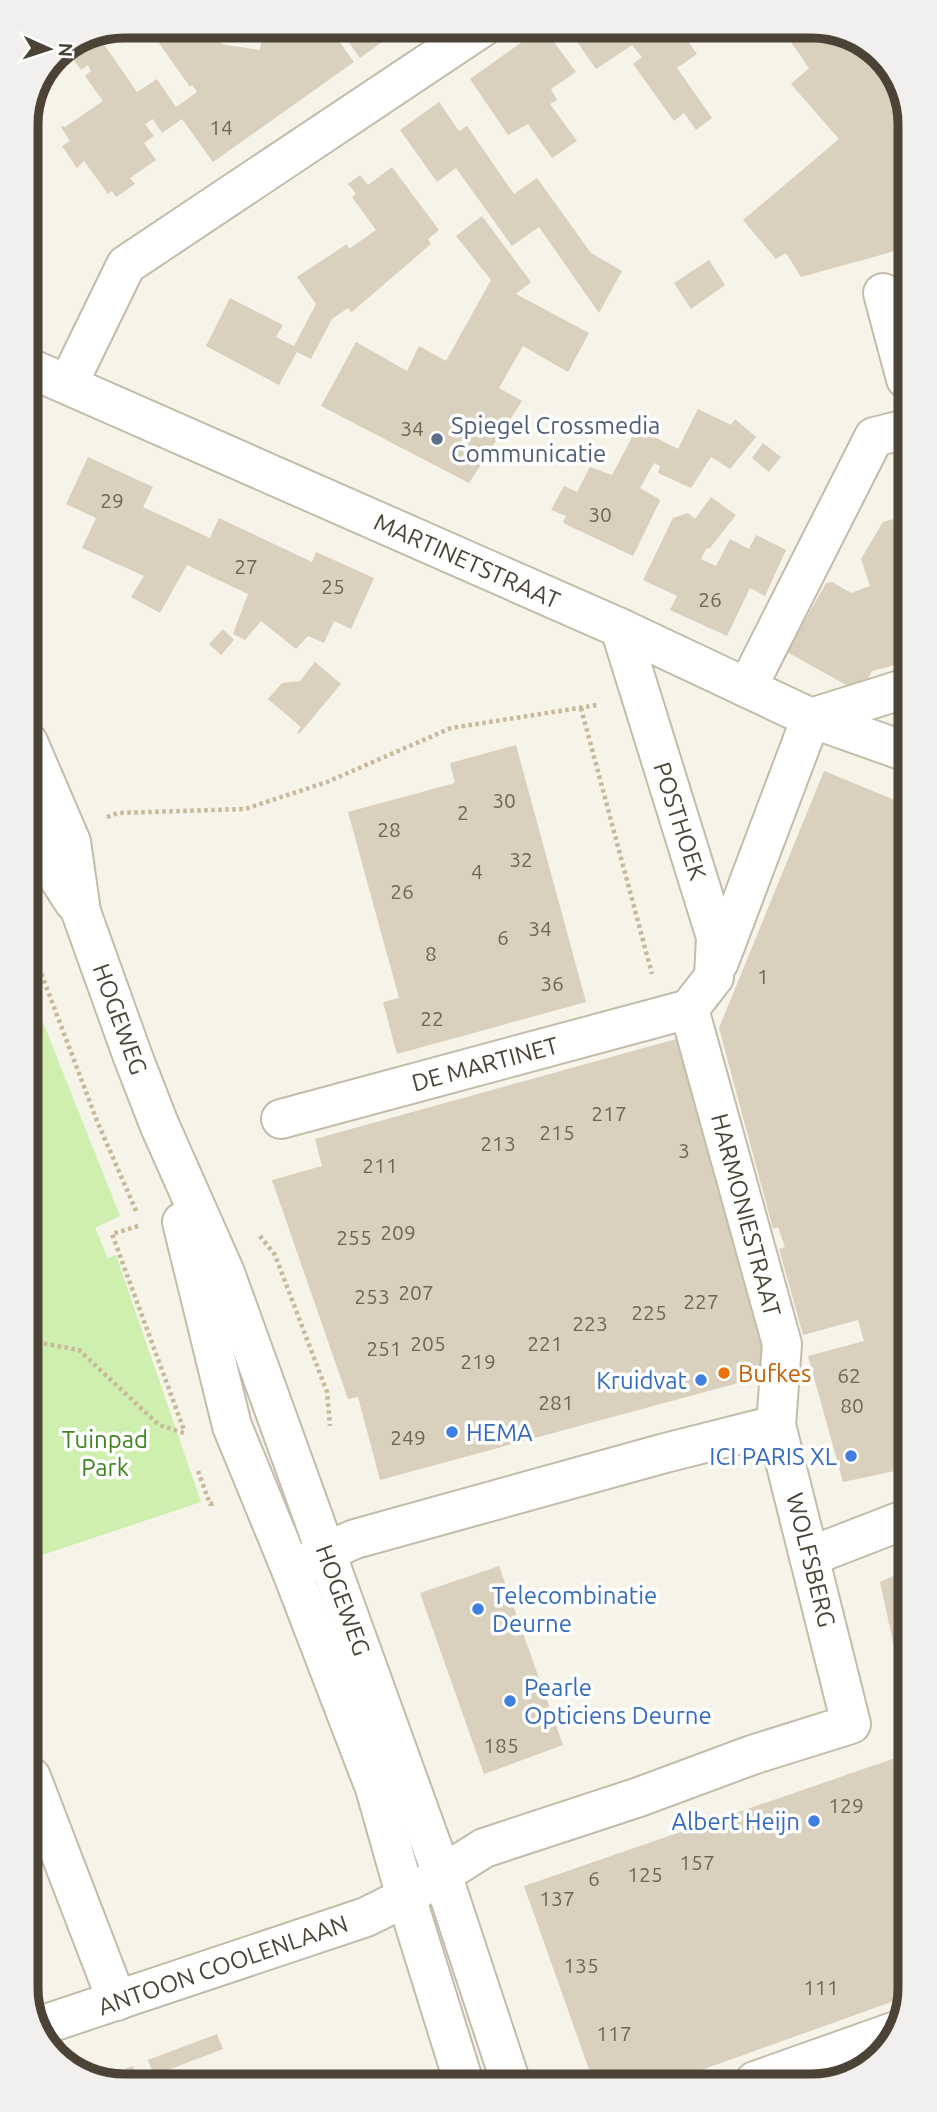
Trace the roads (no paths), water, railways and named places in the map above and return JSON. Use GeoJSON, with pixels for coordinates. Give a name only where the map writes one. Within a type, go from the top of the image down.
{"type":"FeatureCollection","features":[{"type":"Feature","properties":{"kind":"street"},"geometry":{"type":"LineString","coordinates":[[68,384],[126,265],[465,38]]}},
{"type":"Feature","properties":{"kind":"street"},"geometry":{"type":"LineString","coordinates":[[883,293],[898,349]]}},
{"type":"Feature","properties":{"kind":"street","name":"MARTINETSTRAAT"},"geometry":{"type":"LineString","coordinates":[[39,373],[620,628],[811,718],[898,749]]}},
{"type":"Feature","properties":{"kind":"street"},"geometry":{"type":"LineString","coordinates":[[747,688],[874,437],[898,431]]}},
{"type":"Feature","properties":{"kind":"street","name":"POSTHOEK"},"geometry":{"type":"LineString","coordinates":[[620,628],[716,937],[714,977]]}},
{"type":"Feature","properties":{"kind":"street"},"geometry":{"type":"LineString","coordinates":[[676,1012],[714,977],[811,718],[898,691]]}},
{"type":"Feature","properties":{"kind":"street","name":"HOGEWEG"},"geometry":{"type":"LineString","coordinates":[[39,767],[71,842],[81,912],[159,1124],[225,1273],[443,1874],[508,2074]]}},
{"type":"Feature","properties":{"kind":"street","name":"HOGEWEG"},"geometry":{"type":"LineString","coordinates":[[39,845],[81,912]]}},
{"type":"Feature","properties":{"kind":"street","name":"DE MARTINET"},"geometry":{"type":"LineString","coordinates":[[281,1119],[676,1012]]}},
{"type":"Feature","properties":{"kind":"street","name":"HARMONIESTRAAT"},"geometry":{"type":"LineString","coordinates":[[676,1012],[782,1344],[776,1425]]}},
{"type":"Feature","properties":{"kind":"street","name":"HOGEWEG"},"geometry":{"type":"LineString","coordinates":[[159,1124],[232,1426],[292,1572],[375,1788],[461,2073]]}},
{"type":"Feature","properties":{"kind":"street"},"geometry":{"type":"LineString","coordinates":[[292,1572],[355,1539],[776,1425]]}},
{"type":"Feature","properties":{"kind":"street","name":"WOLFSBERG"},"geometry":{"type":"LineString","coordinates":[[443,1874],[484,1848],[639,1797],[752,1755],[851,1724],[776,1425]]}},
{"type":"Feature","properties":{"kind":"street"},"geometry":{"type":"LineString","coordinates":[[811,1556],[898,1522]]}},
{"type":"Feature","properties":{"kind":"street"},"geometry":{"type":"LineString","coordinates":[[38,1796],[117,2001]]}},
{"type":"Feature","properties":{"kind":"street","name":"ANTOON COOLENLAAN"},"geometry":{"type":"LineString","coordinates":[[47,2024],[356,1920],[406,1897],[443,1874]]}},
{"type":"Feature","properties":{"kind":"street"},"geometry":{"type":"LineString","coordinates":[[812,2071],[883,2037]]}},
{"type":"Feature","properties":{"kind":"place","name":"Spiegel Crossmedia Communicatie"},"geometry":{"type":"Point","coordinates":[437,439]}},
{"type":"Feature","properties":{"kind":"place","name":"Bufkes"},"geometry":{"type":"Point","coordinates":[724,1373]}},
{"type":"Feature","properties":{"kind":"place","name":"Kruidvat"},"geometry":{"type":"Point","coordinates":[701,1380]}},
{"type":"Feature","properties":{"kind":"place","name":"HEMA"},"geometry":{"type":"Point","coordinates":[452,1432]}},
{"type":"Feature","properties":{"kind":"place","name":"ICI PARIS XL"},"geometry":{"type":"Point","coordinates":[851,1456]}},
{"type":"Feature","properties":{"kind":"place","name":"Telecombinatie Deurne"},"geometry":{"type":"Point","coordinates":[478,1609]}},
{"type":"Feature","properties":{"kind":"place","name":"Pearle Opticiens Deurne"},"geometry":{"type":"Point","coordinates":[510,1701]}},
{"type":"Feature","properties":{"kind":"place","name":"Albert Heijn"},"geometry":{"type":"Point","coordinates":[814,1821]}},
{"type":"Feature","properties":{"kind":"park label","name":"Tuinpad Park"},"geometry":{"type":"Point","coordinates":[105,1453]}}]}
